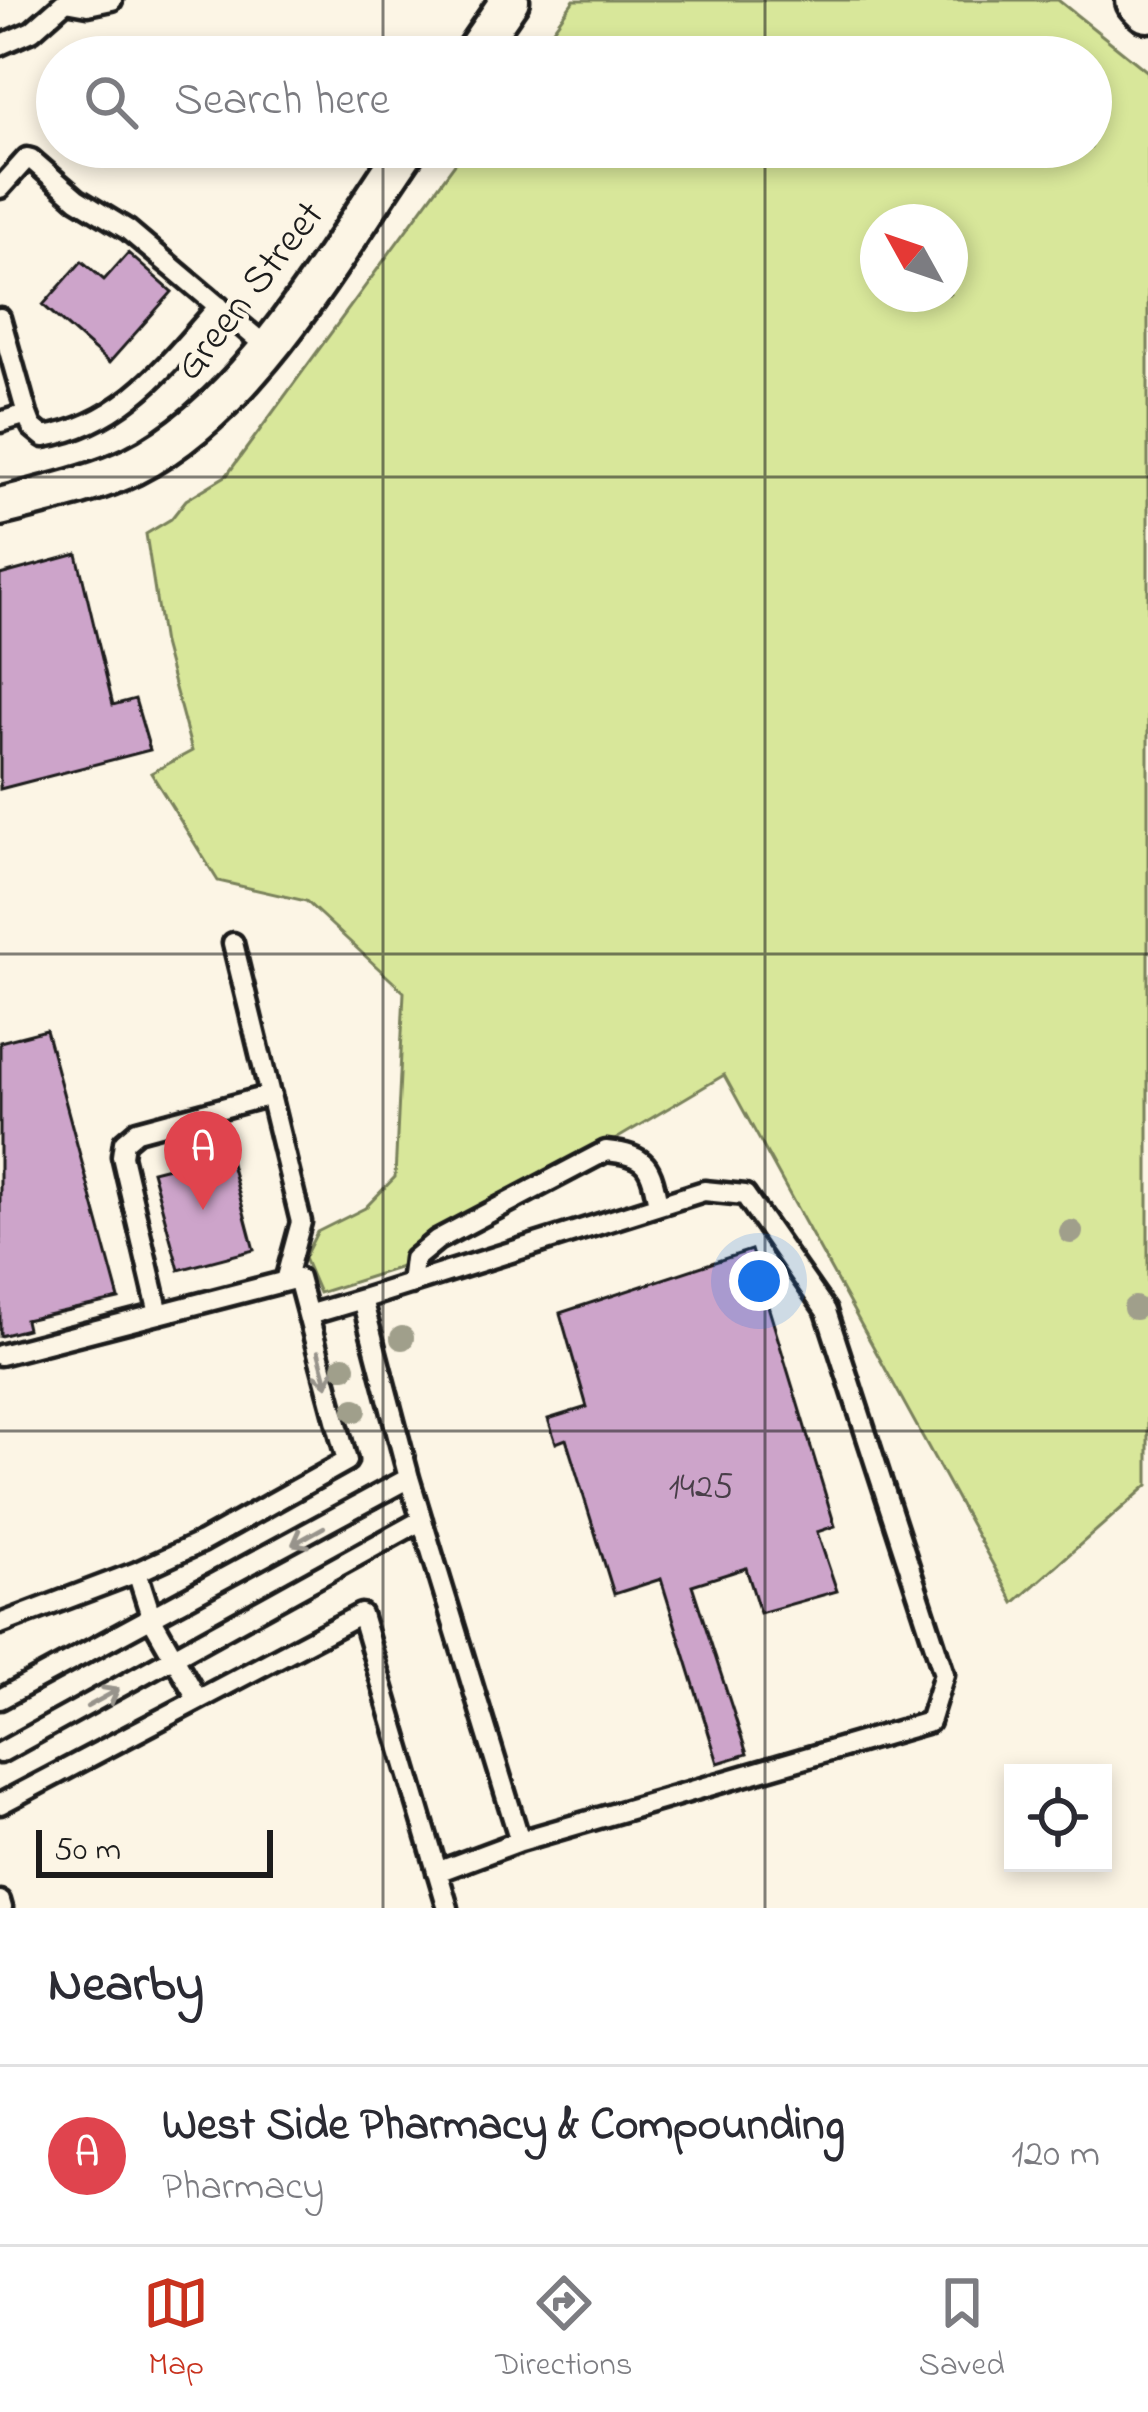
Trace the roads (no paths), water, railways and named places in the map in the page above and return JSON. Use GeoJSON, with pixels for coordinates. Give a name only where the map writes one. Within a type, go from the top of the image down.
{"type":"FeatureCollection","features":[{"type":"Feature","properties":{"kind":"street"},"geometry":{"type":"LineString","coordinates":[[485,36],[510,0]]}},
{"type":"Feature","properties":{"kind":"street"},"geometry":{"type":"LineString","coordinates":[[1141,0],[1148,7]]}},
{"type":"Feature","properties":{"kind":"street","name":"Green Street"},"geometry":{"type":"LineString","coordinates":[[0,507],[134,466],[196,425],[235,389],[268,348],[393,168]]}},
{"type":"Feature","properties":{"kind":"lane"},"geometry":{"type":"LineString","coordinates":[[0,45],[32,31],[65,1],[88,5],[112,0]]}},
{"type":"Feature","properties":{"kind":"lane"},"geometry":{"type":"LineString","coordinates":[[0,188],[27,158],[36,163]]}},
{"type":"Feature","properties":{"kind":"lane"},"geometry":{"type":"LineString","coordinates":[[42,168],[77,199],[128,230],[268,348]]}},
{"type":"Feature","properties":{"kind":"lane"},"geometry":{"type":"LineString","coordinates":[[0,318],[26,414],[44,437],[104,419],[140,394],[219,307]]}},
{"type":"Feature","properties":{"kind":"lane"},"geometry":{"type":"LineString","coordinates":[[0,422],[26,414]]}},
{"type":"Feature","properties":{"kind":"lane"},"geometry":{"type":"LineString","coordinates":[[0,1624],[202,1542],[347,1461],[308,1315],[292,1279],[302,1222],[233,943]]}},
{"type":"Feature","properties":{"kind":"lane"},"geometry":{"type":"LineString","coordinates":[[159,1314],[122,1156],[124,1142],[137,1131],[271,1095]]}},
{"type":"Feature","properties":{"kind":"lane"},"geometry":{"type":"LineString","coordinates":[[411,1283],[414,1259],[437,1240],[607,1151],[634,1154],[652,1172],[658,1205]]}},
{"type":"Feature","properties":{"kind":"lane"},"geometry":{"type":"LineString","coordinates":[[308,1315],[704,1191],[746,1195],[826,1311],[944,1674],[929,1722],[520,1841],[437,1872]]}},
{"type":"Feature","properties":{"kind":"lane"},"geometry":{"type":"LineString","coordinates":[[0,1355],[292,1279]]}},
{"type":"Feature","properties":{"kind":"lane"},"geometry":{"type":"LineString","coordinates":[[362,1299],[422,1520],[520,1841]]}},
{"type":"Feature","properties":{"kind":"lane"},"geometry":{"type":"LineString","coordinates":[[0,1699],[410,1478]]}},
{"type":"Feature","properties":{"kind":"lane"},"geometry":{"type":"LineString","coordinates":[[0,1753],[422,1520]]}},
{"type":"Feature","properties":{"kind":"lane"},"geometry":{"type":"LineString","coordinates":[[137,1572],[152,1619],[197,1698]]}},
{"type":"Feature","properties":{"kind":"lane"},"geometry":{"type":"LineString","coordinates":[[0,1804],[361,1614],[448,1908]]}},
{"type":"Feature","properties":{"kind":"place","name":"West Side Pharmacy & Compounding"},"geometry":{"type":"Point","coordinates":[203,1210]}}]}
